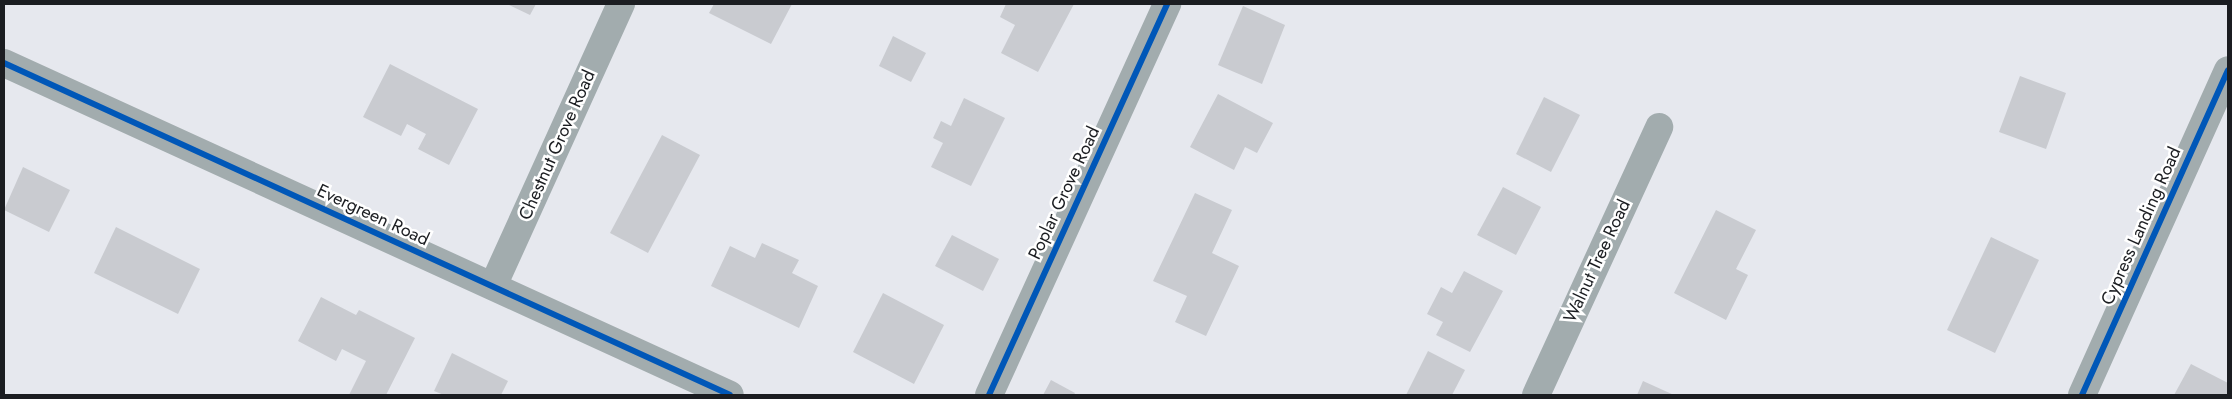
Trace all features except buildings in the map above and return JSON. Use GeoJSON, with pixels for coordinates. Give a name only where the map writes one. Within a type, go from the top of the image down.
{"type":"FeatureCollection","features":[{"type":"Feature","properties":{"kind":"street","name":"Chestnut Grove Road"},"geometry":{"type":"LineString","coordinates":[[493,286],[621,4]]}},
{"type":"Feature","properties":{"kind":"street","name":"Poplar Grove Road"},"geometry":{"type":"LineString","coordinates":[[989,395],[1167,4]]}},
{"type":"Feature","properties":{"kind":"street","name":"Evergreen Road"},"geometry":{"type":"LineString","coordinates":[[4,63],[730,395]]}},
{"type":"Feature","properties":{"kind":"street","name":"Cypress Landing Road"},"geometry":{"type":"LineString","coordinates":[[2082,395],[2228,70]]}},
{"type":"Feature","properties":{"kind":"street","name":"Walnut Tree Road"},"geometry":{"type":"LineString","coordinates":[[1536,395],[1659,127]]}},
{"type":"Feature","properties":{"kind":"cycle path"},"geometry":{"type":"LineString","coordinates":[[989,395],[1167,4]]}},
{"type":"Feature","properties":{"kind":"cycle path"},"geometry":{"type":"LineString","coordinates":[[4,63],[730,395]]}},
{"type":"Feature","properties":{"kind":"cycle path"},"geometry":{"type":"LineString","coordinates":[[2082,395],[2228,70]]}}]}
